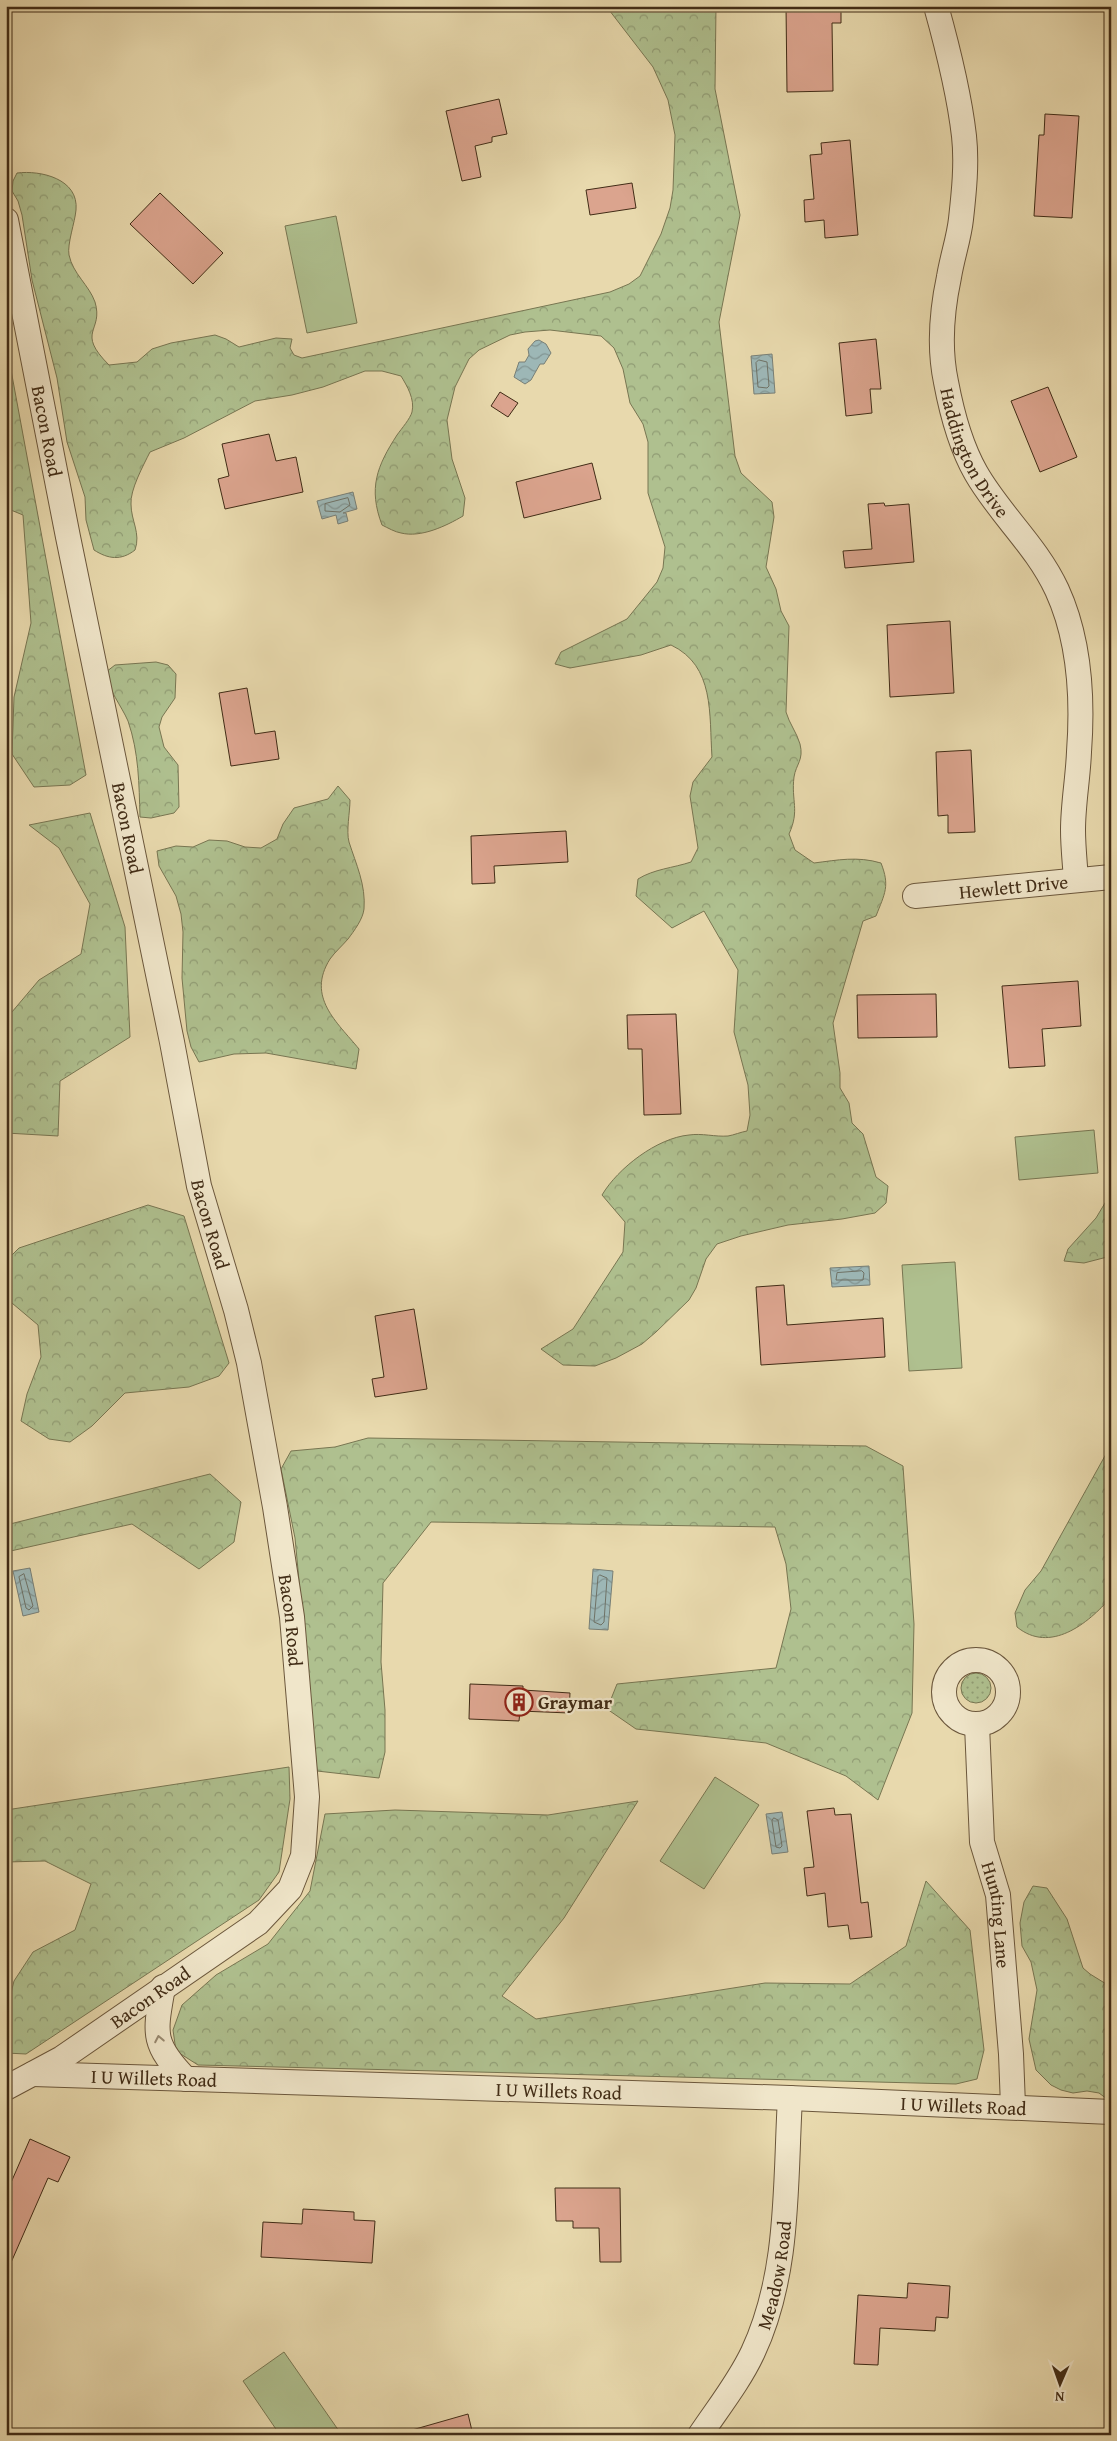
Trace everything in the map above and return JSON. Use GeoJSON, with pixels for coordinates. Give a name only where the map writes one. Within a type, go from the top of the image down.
{"type":"FeatureCollection","features":[{"type":"Feature","properties":{"kind":"street","name":"Haddington Drive"},"geometry":{"type":"LineString","coordinates":[[936,6],[953,66],[964,136],[965,159],[961,221],[948,279],[944,312],[943,353],[945,380],[957,431],[976,474],[1006,515],[1026,537],[1044,566],[1057,591],[1070,628],[1078,661],[1080,704],[1080,750],[1073,830],[1076,880]]}},
{"type":"Feature","properties":{"kind":"street","name":"Bacon Road"},"geometry":{"type":"LineString","coordinates":[[6,220],[68,537],[172,1042],[199,1186],[236,1310],[249,1363],[276,1508],[292,1617],[307,1797],[303,1856],[290,1889],[258,1923],[62,2058],[6,2088]]}},
{"type":"Feature","properties":{"kind":"street","name":"Hewlett Drive"},"geometry":{"type":"LineString","coordinates":[[916,896],[1111,877]]}},
{"type":"Feature","properties":{"kind":"street","name":"Hunting Lane"},"geometry":{"type":"LineString","coordinates":[[978,1725],[982,1842],[998,1895],[1011,2054],[1013,2106]]}},
{"type":"Feature","properties":{"kind":"street"},"geometry":{"type":"LineString","coordinates":[[164,1987],[157,2023],[158,2037],[166,2058],[186,2078]]}},
{"type":"Feature","properties":{"kind":"street","name":"I U Willets Road"},"geometry":{"type":"LineString","coordinates":[[6,2073],[790,2098],[1013,2106],[1111,2112]]}},
{"type":"Feature","properties":{"kind":"street","name":"Meadow Road"},"geometry":{"type":"LineString","coordinates":[[700,2435],[735,2384],[753,2352],[768,2312],[782,2254],[790,2098]]}},
{"type":"Feature","properties":{"kind":"green space"},"geometry":{"type":"Polygon","coordinates":[[[606,6],[716,6],[715,89],[740,215],[719,322],[735,456],[741,473],[772,502],[774,517],[766,567],[776,589],[781,611],[789,626],[786,712],[799,740],[801,754],[794,777],[795,812],[789,834],[795,850],[814,863],[848,859],[864,860],[881,863],[884,871],[886,884],[884,895],[876,916],[863,921],[833,1023],[840,1073],[840,1088],[849,1103],[852,1123],[863,1134],[876,1177],[888,1186],[886,1203],[875,1213],[788,1225],[741,1236],[717,1244],[706,1259],[696,1288],[689,1300],[642,1344],[616,1358],[595,1366],[563,1365],[541,1349],[573,1329],[623,1252],[625,1222],[602,1195],[628,1165],[652,1148],[677,1137],[699,1134],[728,1136],[747,1131],[750,1115],[748,1085],[734,1032],[738,970],[704,911],[672,928],[636,896],[638,879],[657,871],[691,862],[698,848],[690,796],[693,782],[712,757],[709,708],[703,678],[696,665],[685,654],[671,645],[641,655],[570,668],[555,664],[561,652],[627,619],[657,582],[663,568],[665,547],[648,493],[648,442],[643,424],[630,403],[623,369],[614,348],[601,336],[550,330],[510,335],[479,350],[469,359],[455,387],[447,420],[452,459],[465,498],[463,516],[449,524],[417,534],[396,532],[382,525],[376,500],[375,488],[377,478],[384,457],[408,421],[413,407],[410,393],[401,376],[382,371],[365,371],[323,387],[292,395],[255,401],[184,438],[150,452],[131,498],[131,510],[137,538],[135,550],[125,556],[109,557],[94,550],[86,520],[85,497],[67,442],[57,378],[32,280],[22,215],[18,201],[12,191],[13,181],[17,173],[27,172],[47,175],[57,179],[71,191],[75,199],[76,210],[69,245],[69,255],[74,268],[95,302],[97,312],[92,338],[99,354],[109,365],[137,362],[152,349],[171,343],[215,335],[239,347],[276,338],[292,339],[290,348],[294,355],[302,358],[610,292],[629,284],[640,276],[661,234],[670,208],[673,190],[675,135],[668,100],[653,67],[606,6]]]}},
{"type":"Feature","properties":{"kind":"green space"},"geometry":{"type":"Polygon","coordinates":[[[336,216],[357,323],[307,333],[285,226],[336,216]]]}},
{"type":"Feature","properties":{"kind":"green space"},"geometry":{"type":"Polygon","coordinates":[[[6,343],[86,775],[70,785],[34,787],[12,754],[14,697],[31,623],[23,515],[6,508],[6,343]]]}},
{"type":"Feature","properties":{"kind":"green space"},"geometry":{"type":"Polygon","coordinates":[[[156,662],[168,665],[176,674],[175,698],[162,717],[159,727],[164,747],[178,765],[179,807],[174,813],[151,818],[140,817],[138,769],[132,733],[128,721],[109,685],[106,672],[115,665],[156,662]]]}},
{"type":"Feature","properties":{"kind":"green space"},"geometry":{"type":"Polygon","coordinates":[[[338,786],[350,800],[348,838],[362,883],[364,909],[355,929],[330,959],[323,973],[321,985],[327,1008],[359,1049],[356,1069],[266,1053],[234,1054],[199,1062],[191,1047],[187,1031],[182,978],[183,932],[181,914],[176,896],[159,866],[157,851],[176,846],[193,847],[209,840],[227,841],[245,847],[261,848],[277,839],[283,824],[294,808],[328,799],[338,786]]]}},
{"type":"Feature","properties":{"kind":"green space"},"geometry":{"type":"Polygon","coordinates":[[[90,813],[125,927],[130,1037],[60,1081],[58,1136],[6,1133],[6,1019],[39,980],[81,954],[90,904],[59,848],[29,825],[90,813]]]}},
{"type":"Feature","properties":{"kind":"green space"},"geometry":{"type":"Polygon","coordinates":[[[1094,1130],[1098,1173],[1019,1180],[1015,1137],[1094,1130]]]}},
{"type":"Feature","properties":{"kind":"green space"},"geometry":{"type":"Polygon","coordinates":[[[1111,1193],[1111,1256],[1084,1263],[1064,1261],[1068,1249],[1096,1218],[1111,1193]]]}},
{"type":"Feature","properties":{"kind":"green space"},"geometry":{"type":"Polygon","coordinates":[[[148,1205],[184,1216],[229,1363],[219,1376],[189,1387],[125,1393],[92,1426],[70,1442],[49,1439],[21,1421],[27,1394],[41,1357],[38,1325],[6,1298],[6,1261],[19,1248],[148,1205]]]}},
{"type":"Feature","properties":{"kind":"green space"},"geometry":{"type":"Polygon","coordinates":[[[955,1262],[962,1368],[909,1371],[902,1265],[955,1262]]]}},
{"type":"Feature","properties":{"kind":"green space"},"geometry":{"type":"Polygon","coordinates":[[[368,1438],[866,1446],[903,1466],[914,1624],[912,1713],[878,1800],[846,1776],[766,1743],[636,1729],[607,1709],[617,1684],[776,1668],[791,1609],[786,1564],[775,1527],[431,1522],[383,1583],[381,1662],[385,1710],[385,1752],[379,1778],[317,1771],[295,1538],[281,1469],[291,1451],[335,1447],[368,1438]]]}},
{"type":"Feature","properties":{"kind":"green space"},"geometry":{"type":"Polygon","coordinates":[[[1111,1445],[1111,1597],[1091,1617],[1068,1632],[1042,1638],[1030,1635],[1017,1627],[1015,1613],[1025,1590],[1041,1571],[1111,1445]]]}},
{"type":"Feature","properties":{"kind":"green space"},"geometry":{"type":"Polygon","coordinates":[[[210,1474],[241,1502],[234,1542],[199,1569],[132,1524],[6,1552],[6,1525],[210,1474]]]}},
{"type":"Feature","properties":{"kind":"green space"},"geometry":{"type":"Polygon","coordinates":[[[976,1673],[987,1677],[991,1688],[987,1699],[976,1703],[965,1699],[961,1688],[965,1677],[976,1673]]]}},
{"type":"Feature","properties":{"kind":"green space"},"geometry":{"type":"Polygon","coordinates":[[[289,1767],[290,1799],[279,1872],[259,1900],[26,2054],[6,2053],[6,1995],[11,1993],[14,1981],[33,1952],[75,1930],[91,1884],[45,1861],[6,1862],[6,1810],[289,1767]]]}},
{"type":"Feature","properties":{"kind":"green space"},"geometry":{"type":"Polygon","coordinates":[[[715,1777],[759,1805],[704,1889],[660,1861],[715,1777]]]}},
{"type":"Feature","properties":{"kind":"green space"},"geometry":{"type":"Polygon","coordinates":[[[638,1801],[564,1918],[502,1996],[536,2019],[765,1983],[850,1984],[906,1946],[926,1881],[970,1930],[984,2050],[977,2079],[956,2084],[198,2065],[176,2051],[173,2030],[182,2005],[216,1975],[268,1944],[310,1891],[325,1814],[395,1810],[548,1815],[638,1801]]]}},
{"type":"Feature","properties":{"kind":"green space"},"geometry":{"type":"Polygon","coordinates":[[[1033,1886],[1047,1888],[1067,1919],[1083,1968],[1111,1987],[1111,2102],[1099,2093],[1087,2091],[1073,2093],[1061,2090],[1051,2085],[1036,2070],[1029,2039],[1037,1990],[1031,1962],[1022,1946],[1020,1923],[1024,1902],[1033,1886]]]}},
{"type":"Feature","properties":{"kind":"green space"},"geometry":{"type":"Polygon","coordinates":[[[284,2352],[339,2431],[335,2435],[280,2435],[243,2381],[284,2352]]]}},
{"type":"Feature","properties":{"kind":"water"},"geometry":{"type":"Polygon","coordinates":[[[539,340],[546,344],[551,353],[544,364],[540,364],[531,380],[525,384],[514,377],[519,362],[525,362],[529,355],[528,349],[535,341],[539,340]]]}},
{"type":"Feature","properties":{"kind":"water"},"geometry":{"type":"Polygon","coordinates":[[[772,354],[775,393],[754,394],[751,356],[772,354]]]}},
{"type":"Feature","properties":{"kind":"water"},"geometry":{"type":"Polygon","coordinates":[[[353,492],[357,509],[343,513],[346,513],[348,521],[338,524],[336,515],[322,519],[317,501],[353,492]]]}},
{"type":"Feature","properties":{"kind":"water"},"geometry":{"type":"Polygon","coordinates":[[[869,1266],[870,1285],[832,1287],[830,1268],[869,1266]]]}},
{"type":"Feature","properties":{"kind":"water"},"geometry":{"type":"Polygon","coordinates":[[[30,1568],[39,1612],[23,1616],[13,1571],[30,1568]]]}},
{"type":"Feature","properties":{"kind":"water"},"geometry":{"type":"Polygon","coordinates":[[[593,1569],[613,1571],[608,1630],[589,1629],[593,1569]]]}},
{"type":"Feature","properties":{"kind":"water"},"geometry":{"type":"Polygon","coordinates":[[[782,1812],[788,1852],[772,1854],[766,1814],[782,1812]]]}},
{"type":"Feature","properties":{"kind":"building"},"geometry":{"type":"Polygon","coordinates":[[[786,6],[841,6],[841,23],[832,23],[833,91],[787,92],[786,6]]]}},
{"type":"Feature","properties":{"kind":"building"},"geometry":{"type":"Polygon","coordinates":[[[499,99],[507,134],[492,137],[492,142],[475,146],[481,177],[462,181],[446,111],[499,99]]]}},
{"type":"Feature","properties":{"kind":"building"},"geometry":{"type":"Polygon","coordinates":[[[1045,114],[1079,116],[1072,218],[1034,216],[1039,135],[1044,135],[1045,114]]]}},
{"type":"Feature","properties":{"kind":"building"},"geometry":{"type":"Polygon","coordinates":[[[850,140],[858,235],[825,238],[824,220],[805,222],[804,200],[814,199],[810,155],[822,154],[821,143],[850,140]]]}},
{"type":"Feature","properties":{"kind":"building"},"geometry":{"type":"Polygon","coordinates":[[[632,183],[636,208],[590,215],[586,190],[632,183]]]}},
{"type":"Feature","properties":{"kind":"building"},"geometry":{"type":"Polygon","coordinates":[[[160,193],[223,253],[193,284],[130,224],[160,193]]]}},
{"type":"Feature","properties":{"kind":"building"},"geometry":{"type":"Polygon","coordinates":[[[876,339],[881,389],[870,389],[872,413],[846,416],[839,343],[876,339]]]}},
{"type":"Feature","properties":{"kind":"building"},"geometry":{"type":"Polygon","coordinates":[[[1048,387],[1077,457],[1040,472],[1011,401],[1048,387]]]}},
{"type":"Feature","properties":{"kind":"building"},"geometry":{"type":"Polygon","coordinates":[[[500,392],[518,403],[508,417],[491,406],[500,392]]]}},
{"type":"Feature","properties":{"kind":"building"},"geometry":{"type":"Polygon","coordinates":[[[269,434],[276,461],[296,457],[303,492],[225,509],[218,479],[229,476],[222,444],[269,434]]]}},
{"type":"Feature","properties":{"kind":"building"},"geometry":{"type":"Polygon","coordinates":[[[592,463],[601,499],[524,518],[516,482],[592,463]]]}},
{"type":"Feature","properties":{"kind":"building"},"geometry":{"type":"Polygon","coordinates":[[[884,503],[885,506],[909,504],[914,562],[845,568],[843,551],[872,549],[868,504],[884,503]]]}},
{"type":"Feature","properties":{"kind":"building"},"geometry":{"type":"Polygon","coordinates":[[[950,621],[954,693],[890,697],[887,625],[950,621]]]}},
{"type":"Feature","properties":{"kind":"building"},"geometry":{"type":"Polygon","coordinates":[[[247,688],[255,734],[275,731],[279,759],[231,766],[219,693],[247,688]]]}},
{"type":"Feature","properties":{"kind":"building"},"geometry":{"type":"Polygon","coordinates":[[[971,750],[975,832],[948,833],[948,815],[938,816],[936,752],[971,750]]]}},
{"type":"Feature","properties":{"kind":"building"},"geometry":{"type":"Polygon","coordinates":[[[566,831],[568,862],[494,866],[495,883],[472,884],[471,836],[566,831]]]}},
{"type":"Feature","properties":{"kind":"building"},"geometry":{"type":"Polygon","coordinates":[[[1078,981],[1081,1026],[1042,1029],[1045,1066],[1009,1068],[1002,986],[1078,981]]]}},
{"type":"Feature","properties":{"kind":"building"},"geometry":{"type":"Polygon","coordinates":[[[936,994],[937,1037],[858,1038],[857,995],[936,994]]]}},
{"type":"Feature","properties":{"kind":"building"},"geometry":{"type":"Polygon","coordinates":[[[676,1014],[681,1114],[644,1115],[642,1049],[628,1049],[627,1015],[676,1014]]]}},
{"type":"Feature","properties":{"kind":"building"},"geometry":{"type":"Polygon","coordinates":[[[784,1285],[787,1325],[883,1318],[885,1357],[761,1365],[756,1287],[784,1285]]]}},
{"type":"Feature","properties":{"kind":"building"},"geometry":{"type":"Polygon","coordinates":[[[414,1309],[427,1389],[375,1397],[372,1379],[384,1377],[375,1316],[414,1309]]]}},
{"type":"Feature","properties":{"kind":"building","name":"Graymar"},"geometry":{"type":"Polygon","coordinates":[[[470,1684],[523,1686],[523,1690],[570,1693],[569,1713],[520,1711],[519,1721],[469,1719],[470,1684]]]}},
{"type":"Feature","properties":{"kind":"building"},"geometry":{"type":"Polygon","coordinates":[[[834,1808],[835,1815],[851,1814],[861,1903],[868,1902],[872,1937],[850,1939],[848,1925],[828,1927],[825,1893],[807,1896],[804,1868],[814,1867],[807,1811],[834,1808]]]}},
{"type":"Feature","properties":{"kind":"building"},"geometry":{"type":"Polygon","coordinates":[[[30,2139],[70,2157],[58,2182],[48,2178],[6,2274],[6,2194],[30,2139]]]}},
{"type":"Feature","properties":{"kind":"building"},"geometry":{"type":"Polygon","coordinates":[[[555,2188],[620,2188],[621,2262],[600,2262],[599,2228],[573,2228],[573,2221],[556,2221],[555,2188]]]}},
{"type":"Feature","properties":{"kind":"building"},"geometry":{"type":"Polygon","coordinates":[[[303,2209],[354,2212],[354,2220],[375,2221],[372,2263],[261,2257],[263,2222],[302,2224],[303,2209]]]}},
{"type":"Feature","properties":{"kind":"building"},"geometry":{"type":"Polygon","coordinates":[[[908,2283],[950,2286],[948,2318],[936,2317],[935,2331],[880,2328],[878,2365],[854,2364],[858,2295],[907,2298],[908,2283]]]}},
{"type":"Feature","properties":{"kind":"building"},"geometry":{"type":"Polygon","coordinates":[[[468,2414],[473,2435],[412,2435],[412,2430],[468,2414]]]}},
{"type":"Feature","properties":{"kind":"place","name":"Graymar"},"geometry":{"type":"Point","coordinates":[519,1702]}}]}
